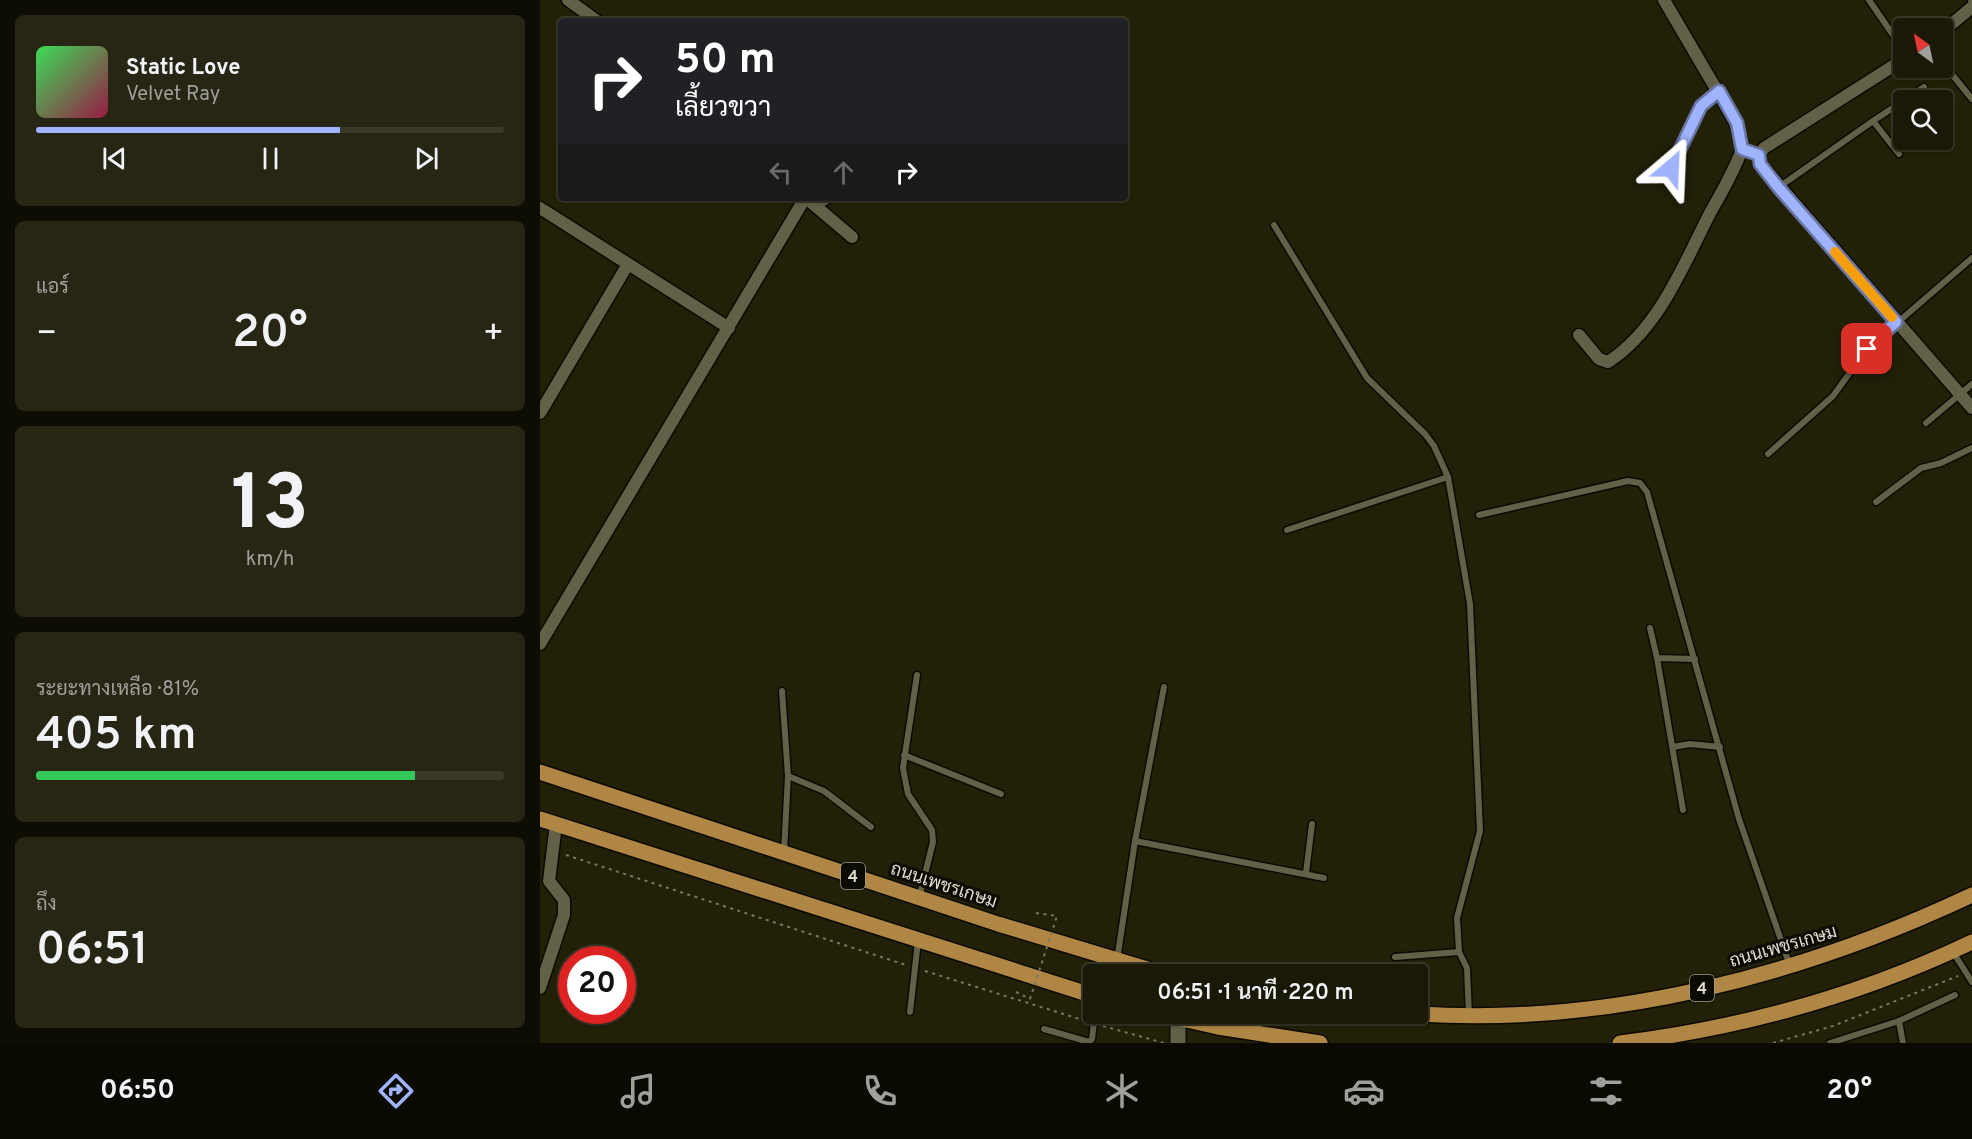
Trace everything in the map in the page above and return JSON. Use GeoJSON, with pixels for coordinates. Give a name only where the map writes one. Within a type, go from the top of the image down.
{"type":"FeatureCollection","features":[{"type":"Feature","properties":{"kind":"main road","name":"ถนนเพชรเกษม"},"geometry":{"type":"LineString","coordinates":[[540,772],[919,898],[1128,964]]}},
{"type":"Feature","properties":{"kind":"main road","name":"4"},"geometry":{"type":"LineString","coordinates":[[540,819],[1083,993]]}},
{"type":"Feature","properties":{"kind":"main road","name":"ถนนเพชรเกษม"},"geometry":{"type":"LineString","coordinates":[[1428,1014],[1469,1016],[1570,1012],[1722,984],[1790,967],[1870,940],[1972,895]]}},
{"type":"Feature","properties":{"kind":"main road","name":"4"},"geometry":{"type":"LineString","coordinates":[[1620,1043],[1728,1025],[1811,1004],[1879,982],[1972,942]]}},
{"type":"Feature","properties":{"kind":"main road"},"geometry":{"type":"LineString","coordinates":[[1212,1024],[1320,1043]]}},
{"type":"Feature","properties":{"kind":"street"},"geometry":{"type":"LineString","coordinates":[[567,0],[593,18]]}},
{"type":"Feature","properties":{"kind":"street"},"geometry":{"type":"LineString","coordinates":[[1579,335],[1599,359],[1608,362],[1620,354],[1643,329],[1668,294],[1742,149],[1737,123],[1664,0]]}},
{"type":"Feature","properties":{"kind":"street"},"geometry":{"type":"LineString","coordinates":[[1953,23],[1972,7]]}},
{"type":"Feature","properties":{"kind":"street"},"geometry":{"type":"LineString","coordinates":[[1893,66],[1764,148],[1759,155],[1760,164],[1972,408]]}},
{"type":"Feature","properties":{"kind":"street"},"geometry":{"type":"LineString","coordinates":[[1742,149],[1759,155]]}},
{"type":"Feature","properties":{"kind":"street"},"geometry":{"type":"LineString","coordinates":[[540,644],[807,201]]}},
{"type":"Feature","properties":{"kind":"street"},"geometry":{"type":"LineString","coordinates":[[809,201],[852,237]]}},
{"type":"Feature","properties":{"kind":"street"},"geometry":{"type":"LineString","coordinates":[[540,208],[729,328]]}},
{"type":"Feature","properties":{"kind":"street"},"geometry":{"type":"LineString","coordinates":[[540,412],[628,264]]}},
{"type":"Feature","properties":{"kind":"street"},"geometry":{"type":"LineString","coordinates":[[540,988],[564,915],[564,900],[545,879],[556,824]]}},
{"type":"Feature","properties":{"kind":"street"},"geometry":{"type":"LineString","coordinates":[[1178,1024],[1178,1043]]}},
{"type":"Feature","properties":{"kind":"lane"},"geometry":{"type":"LineString","coordinates":[[1869,0],[1893,35]]}},
{"type":"Feature","properties":{"kind":"lane"},"geometry":{"type":"LineString","coordinates":[[1953,76],[1972,99]]}},
{"type":"Feature","properties":{"kind":"lane"},"geometry":{"type":"LineString","coordinates":[[1778,187],[1924,87]]}},
{"type":"Feature","properties":{"kind":"lane"},"geometry":{"type":"LineString","coordinates":[[1671,168],[1701,106],[1719,91]]}},
{"type":"Feature","properties":{"kind":"lane"},"geometry":{"type":"LineString","coordinates":[[1873,121],[1899,154]]}},
{"type":"Feature","properties":{"kind":"lane"},"geometry":{"type":"LineString","coordinates":[[1274,225],[1367,378],[1425,434],[1434,446],[1448,477],[1470,604],[1480,831],[1457,918],[1458,952],[1467,968],[1469,1016]]}},
{"type":"Feature","properties":{"kind":"lane"},"geometry":{"type":"LineString","coordinates":[[1768,454],[1833,396],[1867,349],[1972,258]]}},
{"type":"Feature","properties":{"kind":"lane"},"geometry":{"type":"LineString","coordinates":[[1926,423],[1972,384]]}},
{"type":"Feature","properties":{"kind":"lane"},"geometry":{"type":"LineString","coordinates":[[1876,502],[1921,468],[1941,463],[1972,448]]}},
{"type":"Feature","properties":{"kind":"lane"},"geometry":{"type":"LineString","coordinates":[[1287,530],[1448,477]]}},
{"type":"Feature","properties":{"kind":"lane"},"geometry":{"type":"LineString","coordinates":[[1479,515],[1628,481],[1640,483],[1647,492],[1739,819],[1790,967]]}},
{"type":"Feature","properties":{"kind":"lane"},"geometry":{"type":"LineString","coordinates":[[1650,628],[1683,810]]}},
{"type":"Feature","properties":{"kind":"lane"},"geometry":{"type":"LineString","coordinates":[[1657,658],[1695,659]]}},
{"type":"Feature","properties":{"kind":"lane"},"geometry":{"type":"LineString","coordinates":[[917,675],[903,768],[908,794],[932,830],[933,842],[919,898]]}},
{"type":"Feature","properties":{"kind":"lane"},"geometry":{"type":"LineString","coordinates":[[1117,961],[1135,841],[1164,687]]}},
{"type":"Feature","properties":{"kind":"lane"},"geometry":{"type":"LineString","coordinates":[[782,691],[788,776],[784,852]]}},
{"type":"Feature","properties":{"kind":"lane"},"geometry":{"type":"LineString","coordinates":[[1672,747],[1690,744],[1720,747]]}},
{"type":"Feature","properties":{"kind":"lane"},"geometry":{"type":"LineString","coordinates":[[904,755],[1001,794]]}},
{"type":"Feature","properties":{"kind":"lane"},"geometry":{"type":"LineString","coordinates":[[788,776],[824,791],[871,827]]}},
{"type":"Feature","properties":{"kind":"lane"},"geometry":{"type":"LineString","coordinates":[[1306,873],[1312,824]]}},
{"type":"Feature","properties":{"kind":"lane"},"geometry":{"type":"LineString","coordinates":[[1135,841],[1324,878]]}},
{"type":"Feature","properties":{"kind":"lane"},"geometry":{"type":"LineString","coordinates":[[910,1012],[918,941]]}},
{"type":"Feature","properties":{"kind":"lane"},"geometry":{"type":"LineString","coordinates":[[1953,951],[1972,982]]}},
{"type":"Feature","properties":{"kind":"lane"},"geometry":{"type":"LineString","coordinates":[[1395,957],[1458,952]]}},
{"type":"Feature","properties":{"kind":"lane"},"geometry":{"type":"LineString","coordinates":[[1830,1043],[1899,1021],[1955,995]]}},
{"type":"Feature","properties":{"kind":"lane"},"geometry":{"type":"LineString","coordinates":[[1899,1021],[1903,1043]]}},
{"type":"Feature","properties":{"kind":"lane"},"geometry":{"type":"LineString","coordinates":[[1044,1029],[1089,1042],[1092,1039],[1094,1024]]}},
{"type":"Feature","properties":{"kind":"path"},"geometry":{"type":"LineString","coordinates":[[552,850],[915,968],[1083,1020]]}},
{"type":"Feature","properties":{"kind":"path"},"geometry":{"type":"LineString","coordinates":[[1016,992],[1030,999],[1058,916],[1036,913]]}},
{"type":"Feature","properties":{"kind":"path"},"geometry":{"type":"LineString","coordinates":[[1773,1043],[1833,1026],[1966,972]]}},
{"type":"Feature","properties":{"kind":"path"},"geometry":{"type":"LineString","coordinates":[[1098,1024],[1164,1043]]}},
{"type":"Feature","properties":{"kind":"slow traffic"},"geometry":{"type":"LineString","coordinates":[[1835,252],[1892,317]]}},
{"type":"Feature","properties":{"kind":"route"},"geometry":{"type":"LineString","coordinates":[[1671,168],[1696,113],[1719,91],[1737,123],[1742,138],[1742,149],[1759,155],[1760,164],[1778,187],[1896,322],[1867,349]]}}]}
